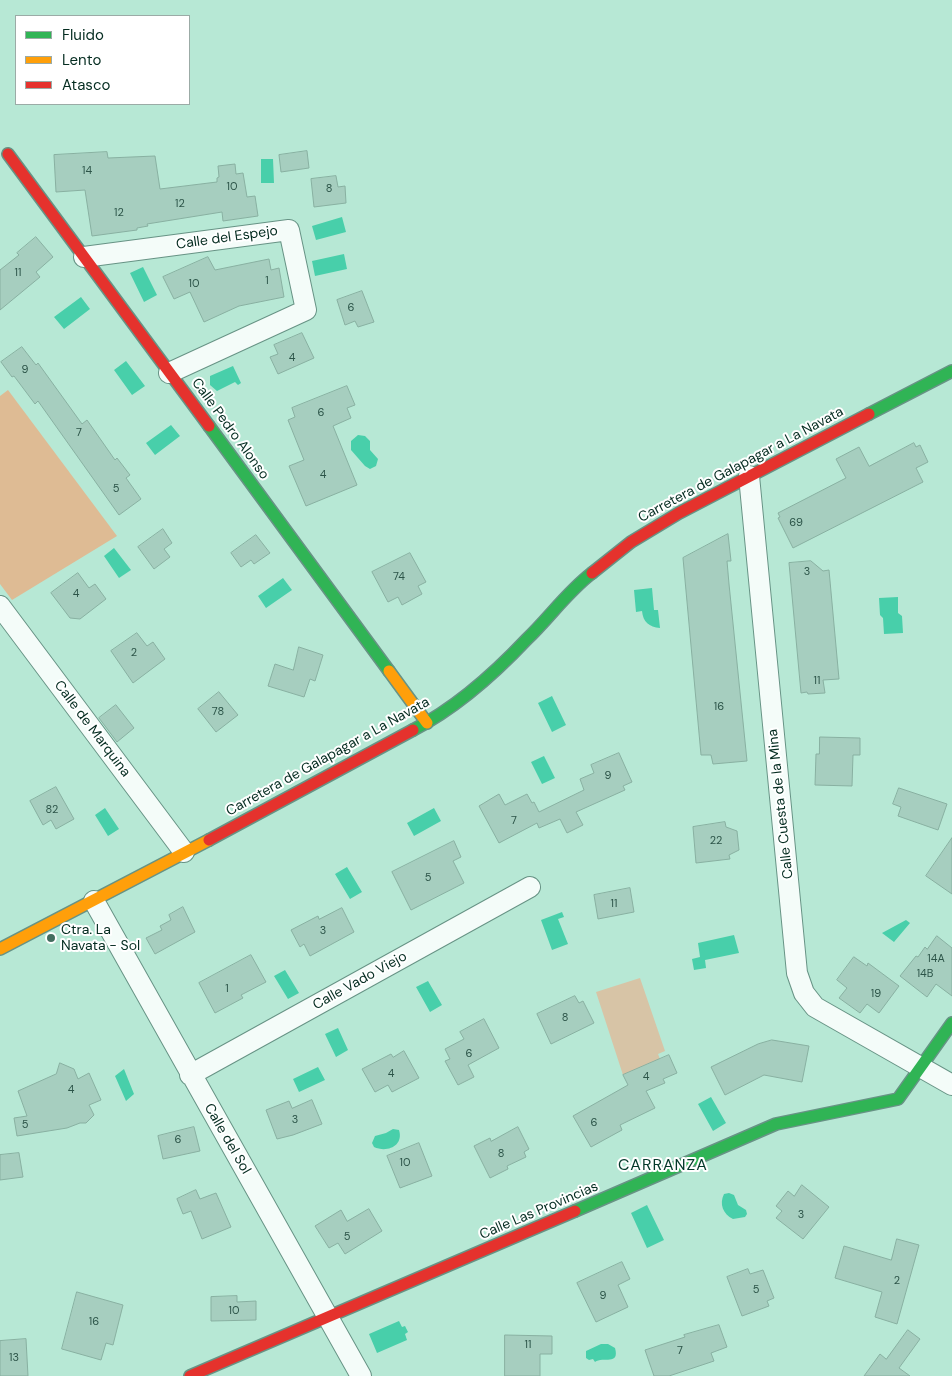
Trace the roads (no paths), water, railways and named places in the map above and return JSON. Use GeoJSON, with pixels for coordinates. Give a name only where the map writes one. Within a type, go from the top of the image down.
{"type":"FeatureCollection","features":[{"type":"Feature","properties":{"kind":"street","name":"Calle Pedro Alonso"},"geometry":{"type":"LineString","coordinates":[[8,154],[427,723]]}},
{"type":"Feature","properties":{"kind":"street","name":"Calle del Espejo"},"geometry":{"type":"LineString","coordinates":[[84,257],[289,230],[306,310],[169,373]]}},
{"type":"Feature","properties":{"kind":"street","name":"Carretera de Galapagar a La Navata"},"geometry":{"type":"LineString","coordinates":[[0,949],[94,901],[427,723],[477,687],[526,641],[586,578],[631,542],[679,513],[952,371]]}},
{"type":"Feature","properties":{"kind":"street","name":"Calle Cuesta de la Mina"},"geometry":{"type":"LineString","coordinates":[[749,476],[797,973],[804,993],[815,1007],[952,1085]]}},
{"type":"Feature","properties":{"kind":"street","name":"Calle de Marquina"},"geometry":{"type":"LineString","coordinates":[[0,606],[184,852]]}},
{"type":"Feature","properties":{"kind":"street","name":"Calle Vado Viejo"},"geometry":{"type":"LineString","coordinates":[[190,1075],[530,887]]}},
{"type":"Feature","properties":{"kind":"street","name":"Calle del Sol"},"geometry":{"type":"LineString","coordinates":[[94,901],[360,1376]]}},
{"type":"Feature","properties":{"kind":"street","name":"Calle Las Provincias"},"geometry":{"type":"LineString","coordinates":[[190,1376],[776,1124],[898,1099],[952,1023]]}},
{"type":"Feature","properties":{"kind":"place","name":"Ctra. La Navata - Sol"},"geometry":{"type":"Point","coordinates":[51,938]}},
{"type":"Feature","properties":{"kind":"district","name":"CARRANZA"},"geometry":{"type":"Point","coordinates":[663,1166]}}]}
